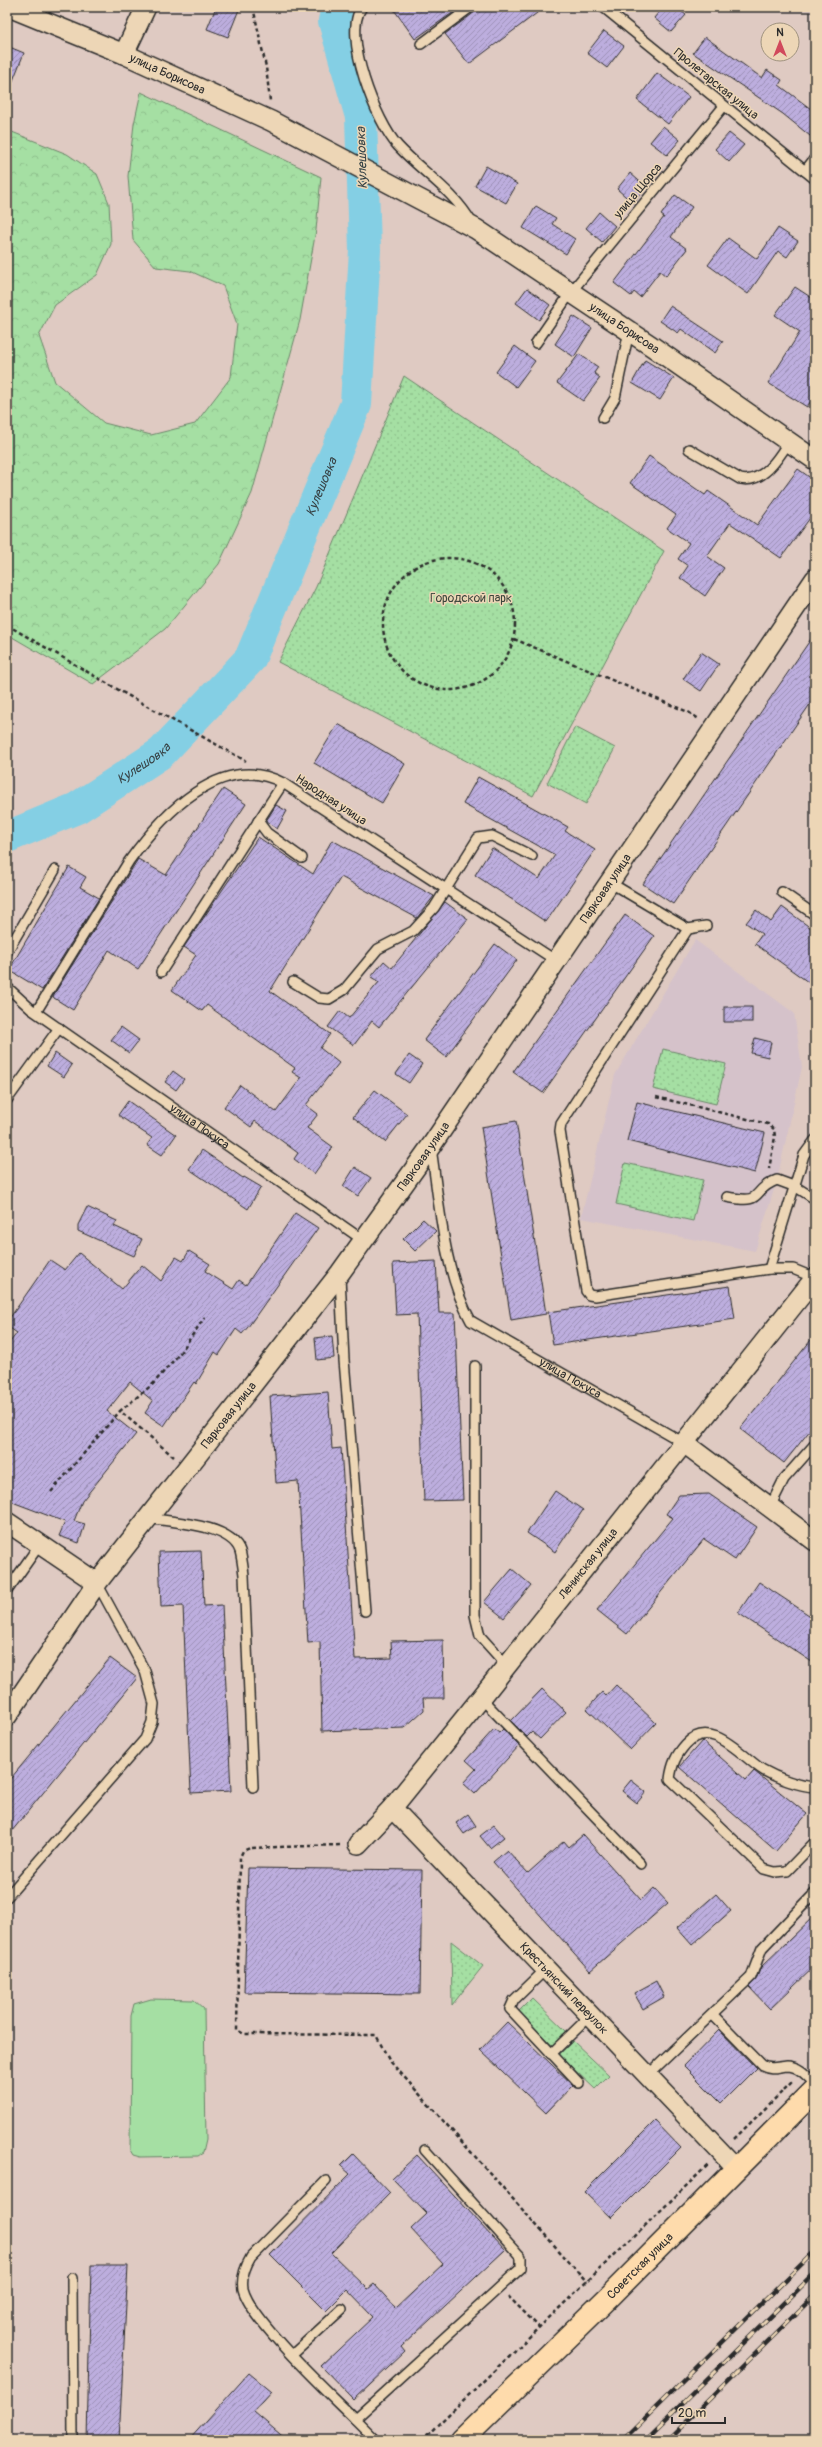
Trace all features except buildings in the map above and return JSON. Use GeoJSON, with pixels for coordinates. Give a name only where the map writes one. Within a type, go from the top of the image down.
{"type":"FeatureCollection","features":[{"type":"Feature","properties":{"kind":"main road","name":"Советская улица"},"geometry":{"type":"LineString","coordinates":[[462,2440],[610,2296],[815,2090]]}},
{"type":"Feature","properties":{"kind":"street","name":"улица Борисова"},"geometry":{"type":"LineString","coordinates":[[9,7],[124,54],[271,121],[476,229],[629,331],[788,443],[815,460]]}},
{"type":"Feature","properties":{"kind":"street"},"geometry":{"type":"LineString","coordinates":[[124,54],[146,7]]}},
{"type":"Feature","properties":{"kind":"street","name":"Парковая улица"},"geometry":{"type":"LineString","coordinates":[[7,1716],[97,1583],[340,1273],[431,1146],[555,960],[815,579]]}},
{"type":"Feature","properties":{"kind":"street","name":"Ленинская улица"},"geometry":{"type":"LineString","coordinates":[[358,1844],[392,1808],[507,1666],[815,1278]]}},
{"type":"Feature","properties":{"kind":"street","name":"улица Покуса"},"geometry":{"type":"LineString","coordinates":[[684,1443],[815,1542]]}},
{"type":"Feature","properties":{"kind":"street"},"geometry":{"type":"LineString","coordinates":[[7,1522],[97,1583]]}},
{"type":"Feature","properties":{"kind":"street","name":"Крестьянский переулок"},"geometry":{"type":"LineString","coordinates":[[392,1808],[547,1968],[647,2076],[736,2168]]}},
{"type":"Feature","properties":{"kind":"lane"},"geometry":{"type":"LineString","coordinates":[[362,7],[357,14],[356,43],[363,77],[379,113],[397,146],[454,196],[476,229]]}},
{"type":"Feature","properties":{"kind":"lane"},"geometry":{"type":"LineString","coordinates":[[421,44],[471,7]]}},
{"type":"Feature","properties":{"kind":"lane","name":"Пролетарская улица"},"geometry":{"type":"LineString","coordinates":[[603,7],[815,179]]}},
{"type":"Feature","properties":{"kind":"lane","name":"улица Щорса"},"geometry":{"type":"LineString","coordinates":[[536,343],[571,292],[724,106]]}},
{"type":"Feature","properties":{"kind":"lane"},"geometry":{"type":"LineString","coordinates":[[805,171],[815,158]]}},
{"type":"Feature","properties":{"kind":"lane"},"geometry":{"type":"LineString","coordinates":[[603,418],[614,398],[629,331]]}},
{"type":"Feature","properties":{"kind":"lane"},"geometry":{"type":"LineString","coordinates":[[689,449],[740,479],[748,480],[763,473],[788,443]]}},
{"type":"Feature","properties":{"kind":"lane"},"geometry":{"type":"LineString","coordinates":[[36,1012],[128,861],[139,847],[185,799],[205,786],[226,777],[241,774],[272,777],[283,783]]}},
{"type":"Feature","properties":{"kind":"lane","name":"Народная улица"},"geometry":{"type":"LineString","coordinates":[[161,972],[283,783],[555,960]]}},
{"type":"Feature","properties":{"kind":"lane"},"geometry":{"type":"LineString","coordinates":[[258,821],[267,833],[302,858]]}},
{"type":"Feature","properties":{"kind":"lane"},"geometry":{"type":"LineString","coordinates":[[293,982],[318,998],[329,999],[344,990],[378,949],[413,931],[434,908],[478,838],[492,836],[532,856]]}},
{"type":"Feature","properties":{"kind":"lane"},"geometry":{"type":"LineString","coordinates":[[7,952],[55,870]]}},
{"type":"Feature","properties":{"kind":"lane"},"geometry":{"type":"LineString","coordinates":[[609,882],[688,929],[706,926]]}},
{"type":"Feature","properties":{"kind":"lane"},"geometry":{"type":"LineString","coordinates":[[782,892],[815,914]]}},
{"type":"Feature","properties":{"kind":"lane"},"geometry":{"type":"LineString","coordinates":[[688,929],[561,1124],[560,1131],[586,1291],[589,1295],[595,1296],[769,1269],[793,1269],[815,1278]]}},
{"type":"Feature","properties":{"kind":"lane","name":"улица Покуса"},"geometry":{"type":"LineString","coordinates":[[7,987],[36,1012],[363,1240]]}},
{"type":"Feature","properties":{"kind":"lane"},"geometry":{"type":"LineString","coordinates":[[7,1100],[59,1028]]}},
{"type":"Feature","properties":{"kind":"lane"},"geometry":{"type":"LineString","coordinates":[[769,1269],[796,1187],[804,1155],[815,1140]]}},
{"type":"Feature","properties":{"kind":"lane","name":"улица Покуса"},"geometry":{"type":"LineString","coordinates":[[431,1146],[443,1230],[460,1302],[471,1321],[684,1443]]}},
{"type":"Feature","properties":{"kind":"lane"},"geometry":{"type":"LineString","coordinates":[[728,1197],[747,1201],[756,1198],[767,1184],[777,1180],[796,1187],[815,1199]]}},
{"type":"Feature","properties":{"kind":"lane"},"geometry":{"type":"LineString","coordinates":[[340,1273],[344,1360],[365,1611]]}},
{"type":"Feature","properties":{"kind":"lane"},"geometry":{"type":"LineString","coordinates":[[475,1366],[475,1615],[480,1636],[507,1666]]}},
{"type":"Feature","properties":{"kind":"lane"},"geometry":{"type":"LineString","coordinates":[[770,1507],[784,1480],[815,1444]]}},
{"type":"Feature","properties":{"kind":"lane"},"geometry":{"type":"LineString","coordinates":[[147,1518],[212,1528],[227,1536],[240,1549],[244,1575],[253,1787]]}},
{"type":"Feature","properties":{"kind":"lane"},"geometry":{"type":"LineString","coordinates":[[7,1591],[40,1544]]}},
{"type":"Feature","properties":{"kind":"lane"},"geometry":{"type":"LineString","coordinates":[[7,1897],[145,1739],[152,1722],[154,1704],[145,1671],[97,1583]]}},
{"type":"Feature","properties":{"kind":"lane"},"geometry":{"type":"LineString","coordinates":[[481,1698],[641,1864]]}},
{"type":"Feature","properties":{"kind":"lane"},"geometry":{"type":"LineString","coordinates":[[815,1787],[780,1777],[764,1770],[723,1739],[709,1734],[696,1736],[677,1754],[671,1766],[670,1779],[764,1869],[775,1872],[787,1871],[815,1842]]}},
{"type":"Feature","properties":{"kind":"lane"},"geometry":{"type":"LineString","coordinates":[[647,2076],[713,2015],[751,1977],[762,1948],[815,1894]]}},
{"type":"Feature","properties":{"kind":"lane"},"geometry":{"type":"LineString","coordinates":[[547,1968],[514,2000],[510,2009],[579,2083]]}},
{"type":"Feature","properties":{"kind":"lane"},"geometry":{"type":"LineString","coordinates":[[551,2054],[591,2015]]}},
{"type":"Feature","properties":{"kind":"lane"},"geometry":{"type":"LineString","coordinates":[[713,2015],[762,2065],[771,2069],[788,2066],[803,2072],[815,2084]]}},
{"type":"Feature","properties":{"kind":"lane"},"geometry":{"type":"LineString","coordinates":[[355,2419],[500,2289],[521,2268],[521,2258],[424,2150]]}},
{"type":"Feature","properties":{"kind":"lane"},"geometry":{"type":"LineString","coordinates":[[326,2181],[251,2258],[243,2270],[243,2288],[247,2299],[264,2323],[292,2355],[376,2440]]}},
{"type":"Feature","properties":{"kind":"lane"},"geometry":{"type":"LineString","coordinates":[[72,2278],[73,2440]]}},
{"type":"Feature","properties":{"kind":"lane"},"geometry":{"type":"LineString","coordinates":[[292,2355],[342,2309]]}},
{"type":"Feature","properties":{"kind":"path"},"geometry":{"type":"LineString","coordinates":[[253,7],[266,67],[271,121]]}},
{"type":"Feature","properties":{"kind":"path"},"geometry":{"type":"LineString","coordinates":[[451,558],[472,561],[491,572],[505,588],[514,608],[516,629],[514,639],[511,650],[499,669],[481,683],[460,690],[437,690],[416,683],[398,668],[394,662],[386,649],[382,627],[384,605],[394,585],[410,570],[429,560],[451,558]]}},
{"type":"Feature","properties":{"kind":"path"},"geometry":{"type":"LineString","coordinates":[[7,624],[122,692],[220,744]]}},
{"type":"Feature","properties":{"kind":"path"},"geometry":{"type":"LineString","coordinates":[[514,639],[688,712],[714,729]]}},
{"type":"Feature","properties":{"kind":"path"},"geometry":{"type":"LineString","coordinates":[[656,1097],[768,1124],[774,1129],[775,1137],[767,1184]]}},
{"type":"Feature","properties":{"kind":"path"},"geometry":{"type":"LineString","coordinates":[[51,1492],[120,1411],[153,1384],[180,1353],[205,1317]]}},
{"type":"Feature","properties":{"kind":"path"},"geometry":{"type":"LineString","coordinates":[[120,1411],[186,1468]]}},
{"type":"Feature","properties":{"kind":"path"},"geometry":{"type":"LineString","coordinates":[[358,1844],[250,1848],[243,1851],[240,1857],[237,2030],[244,2034],[376,2035],[389,2060],[587,2282]]}},
{"type":"Feature","properties":{"kind":"path"},"geometry":{"type":"LineString","coordinates":[[422,2440],[803,2072]]}},
{"type":"Feature","properties":{"kind":"path"},"geometry":{"type":"LineString","coordinates":[[500,2289],[538,2327]]}},
{"type":"Feature","properties":{"kind":"shaded area"},"geometry":{"type":"Polygon","coordinates":[[[695,940],[794,1013],[802,1067],[777,1180],[755,1251],[581,1218],[615,1075],[695,940]]]}},
{"type":"Feature","properties":{"kind":"green space"},"geometry":{"type":"Polygon","coordinates":[[[141,92],[321,177],[316,230],[300,320],[252,493],[219,564],[165,629],[93,684],[7,634],[7,130],[67,154],[97,174],[109,203],[111,244],[97,275],[55,305],[39,336],[55,382],[104,423],[151,435],[195,424],[231,377],[237,324],[223,286],[190,271],[156,267],[133,240],[128,176],[134,124],[141,92]]]}},
{"type":"Feature","properties":{"kind":"green space","name":"Городской парк"},"geometry":{"type":"Polygon","coordinates":[[[404,376],[664,551],[533,796],[278,662],[316,587],[404,376]]]}},
{"type":"Feature","properties":{"kind":"green space"},"geometry":{"type":"Polygon","coordinates":[[[575,727],[615,748],[586,804],[547,783],[575,727]]]}},
{"type":"Feature","properties":{"kind":"green space"},"geometry":{"type":"Polygon","coordinates":[[[663,1049],[726,1064],[716,1104],[653,1089],[663,1049]]]}},
{"type":"Feature","properties":{"kind":"green space"},"geometry":{"type":"Polygon","coordinates":[[[625,1163],[703,1180],[693,1221],[616,1204],[625,1163]]]}},
{"type":"Feature","properties":{"kind":"green space"},"geometry":{"type":"Polygon","coordinates":[[[451,1941],[483,1966],[452,2005],[451,1941]]]}},
{"type":"Feature","properties":{"kind":"green space"},"geometry":{"type":"Polygon","coordinates":[[[532,1998],[567,2032],[554,2047],[518,2012],[532,1998]]]}},
{"type":"Feature","properties":{"kind":"green space"},"geometry":{"type":"Polygon","coordinates":[[[151,1999],[194,2000],[204,2009],[206,2140],[203,2153],[198,2156],[140,2157],[133,2155],[130,2150],[131,2016],[134,2004],[151,1999]]]}},
{"type":"Feature","properties":{"kind":"green space"},"geometry":{"type":"Polygon","coordinates":[[[573,2041],[609,2075],[595,2089],[559,2055],[573,2041]]]}},
{"type":"Feature","properties":{"kind":"waterway","name":"Кулешовка"},"geometry":{"type":"LineString","coordinates":[[7,837],[77,808],[161,753],[250,659],[356,404],[365,250],[361,117],[334,21],[337,7]]}},
{"type":"Feature","properties":{"kind":"railway"},"geometry":{"type":"LineString","coordinates":[[623,2440],[815,2251]]}},
{"type":"Feature","properties":{"kind":"railway"},"geometry":{"type":"LineString","coordinates":[[645,2440],[815,2273]]}},
{"type":"Feature","properties":{"kind":"railway"},"geometry":{"type":"LineString","coordinates":[[668,2440],[815,2295]]}}]}
